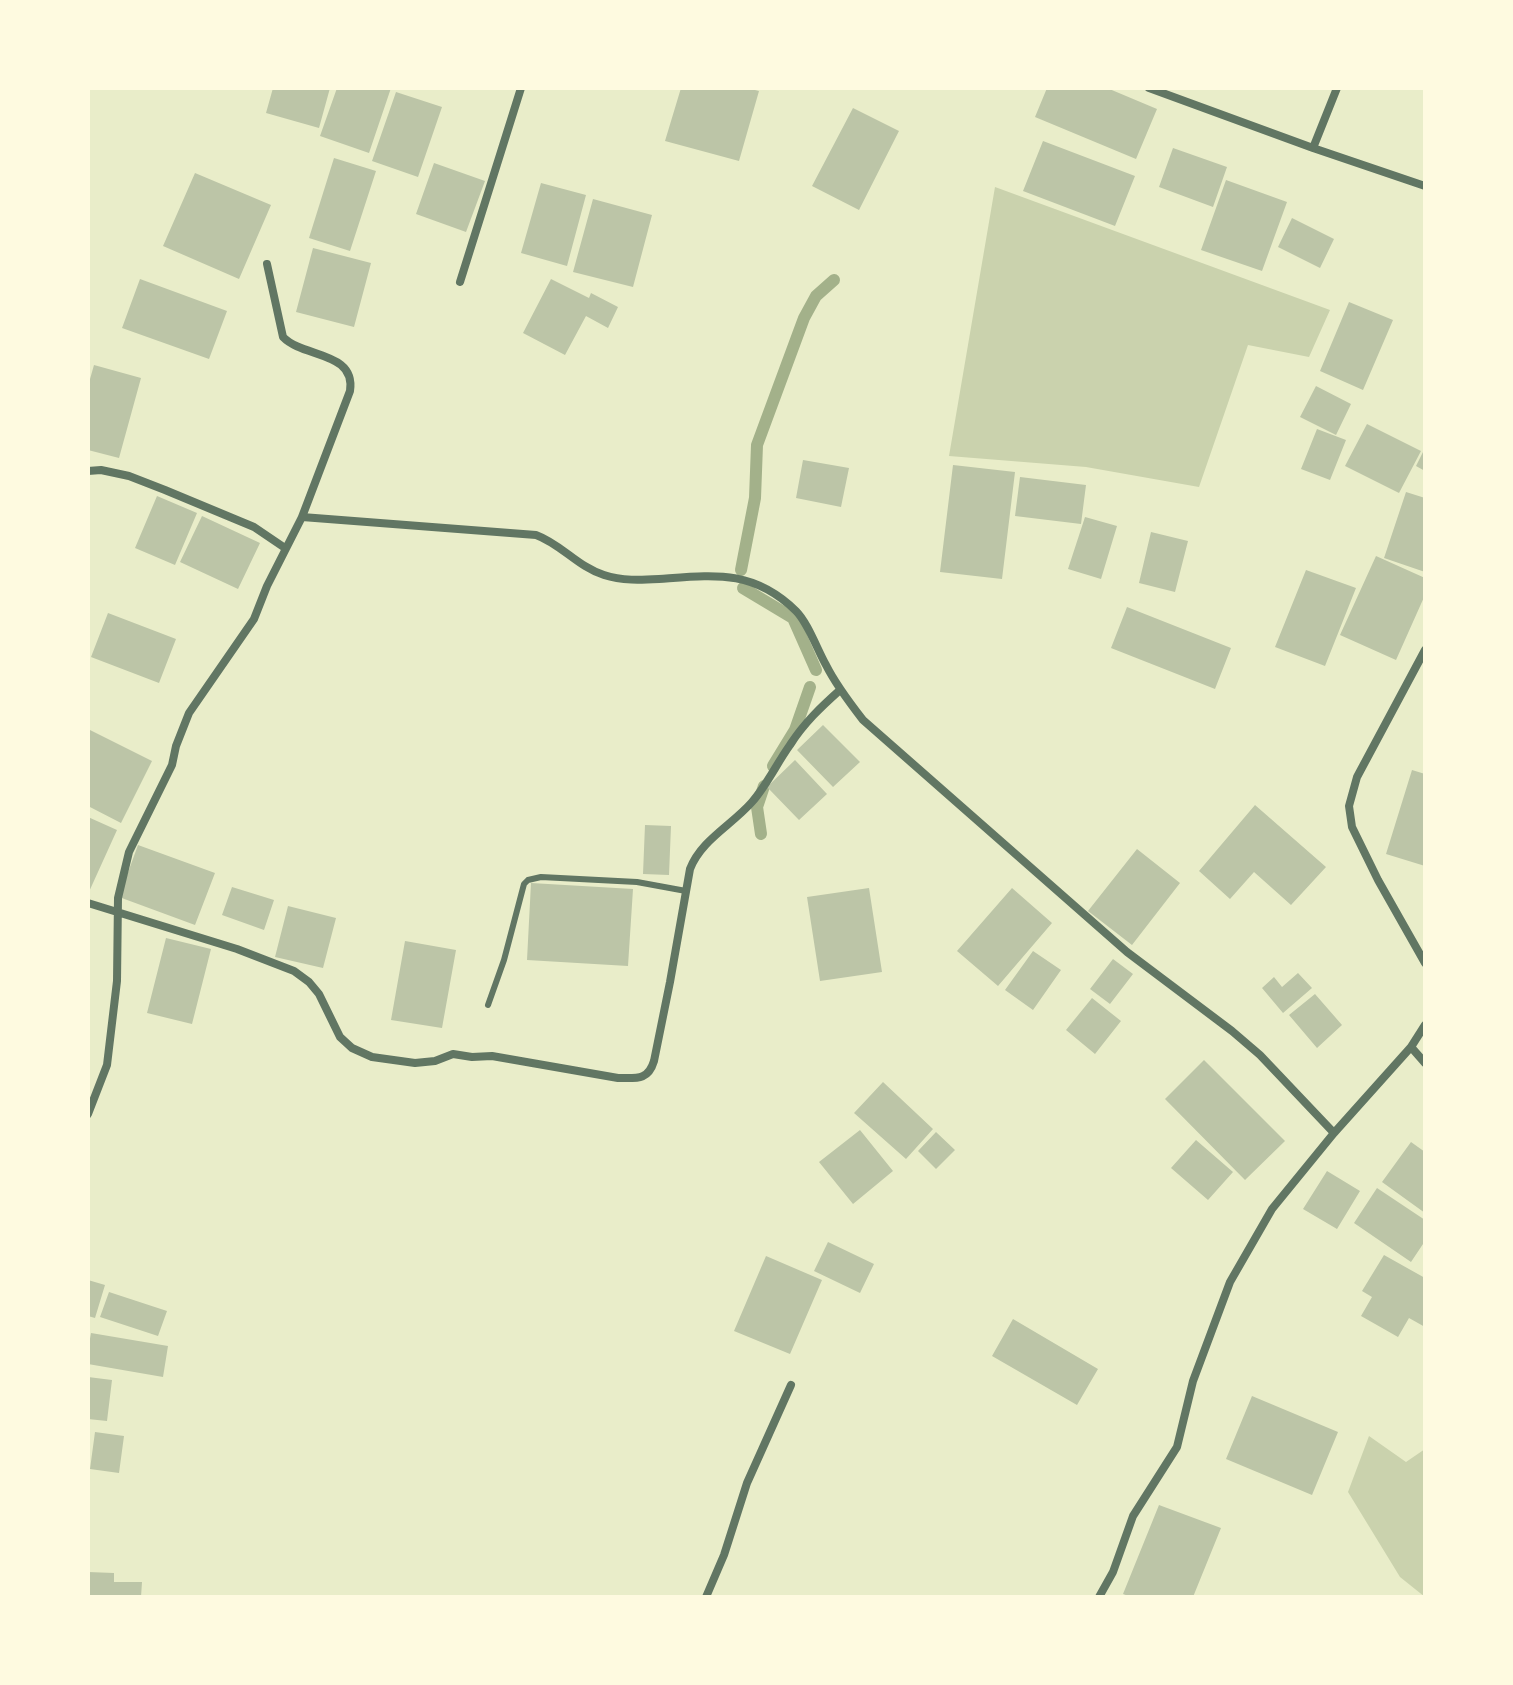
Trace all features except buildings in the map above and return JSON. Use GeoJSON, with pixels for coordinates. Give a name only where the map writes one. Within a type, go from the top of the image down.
{"type":"FeatureCollection","features":[{"type":"Feature","properties":{"kind":"street"},"geometry":{"type":"LineString","coordinates":[[460,282],[521,88]]}},
{"type":"Feature","properties":{"kind":"street"},"geometry":{"type":"LineString","coordinates":[[1149,88],[1425,186]]}},
{"type":"Feature","properties":{"kind":"street"},"geometry":{"type":"LineString","coordinates":[[1313,148],[1337,88]]}},
{"type":"Feature","properties":{"kind":"street"},"geometry":{"type":"LineString","coordinates":[[88,1114],[107,1065],[117,981],[117,911],[122,874],[129,852],[172,765],[189,713],[254,619],[320,474],[351,385],[339,362],[292,344],[283,337],[267,264]]}},
{"type":"Feature","properties":{"kind":"street"},"geometry":{"type":"LineString","coordinates":[[88,471],[101,470],[129,476],[165,490],[254,527],[285,548]]}},
{"type":"Feature","properties":{"kind":"street"},"geometry":{"type":"LineString","coordinates":[[302,517],[536,535],[557,546],[582,566],[604,575],[623,579],[740,578],[780,597],[800,614],[840,690],[863,720],[1127,952],[1260,1055],[1334,1133]]}},
{"type":"Feature","properties":{"kind":"street"},"geometry":{"type":"LineString","coordinates":[[1425,650],[1357,777],[1349,806],[1352,827],[1425,963]]}},
{"type":"Feature","properties":{"kind":"street"},"geometry":{"type":"LineString","coordinates":[[88,903],[237,949],[294,971],[319,994],[340,1037],[352,1048],[372,1057],[415,1063],[435,1061],[453,1054],[492,1056],[618,1078],[637,1078],[649,1072],[654,1061],[694,858],[755,799],[807,721],[840,690]]}},
{"type":"Feature","properties":{"kind":"street"},"geometry":{"type":"LineString","coordinates":[[1099,1597],[1113,1572],[1133,1516],[1177,1447],[1193,1381],[1230,1282],[1272,1209],[1334,1133],[1411,1047],[1425,1025]]}},
{"type":"Feature","properties":{"kind":"street"},"geometry":{"type":"LineString","coordinates":[[1411,1047],[1425,1063]]}},
{"type":"Feature","properties":{"kind":"street"},"geometry":{"type":"LineString","coordinates":[[706,1597],[724,1555],[747,1483],[791,1385]]}},
{"type":"Feature","properties":{"kind":"lane"},"geometry":{"type":"LineString","coordinates":[[488,1005],[504,960],[524,884],[528,880],[541,877],[637,882],[686,891]]}},
{"type":"Feature","properties":{"kind":"green space"},"geometry":{"type":"Polygon","coordinates":[[[995,187],[1330,310],[1309,357],[1248,345],[1199,487],[1086,467],[949,456],[995,187]]]}},
{"type":"Feature","properties":{"kind":"green space"},"geometry":{"type":"Polygon","coordinates":[[[1369,1436],[1406,1462],[1425,1449],[1425,1597],[1400,1577],[1348,1492],[1369,1436]]]}},
{"type":"Feature","properties":{"kind":"waterway"},"geometry":{"type":"LineString","coordinates":[[741,570],[755,498],[757,445],[804,318],[816,296],[834,280]]}},
{"type":"Feature","properties":{"kind":"waterway"},"geometry":{"type":"LineString","coordinates":[[743,588],[793,618],[816,670]]}},
{"type":"Feature","properties":{"kind":"waterway"},"geometry":{"type":"LineString","coordinates":[[773,766],[795,730],[810,687]]}},
{"type":"Feature","properties":{"kind":"waterway"},"geometry":{"type":"LineString","coordinates":[[761,834],[757,807],[764,786]]}}]}
